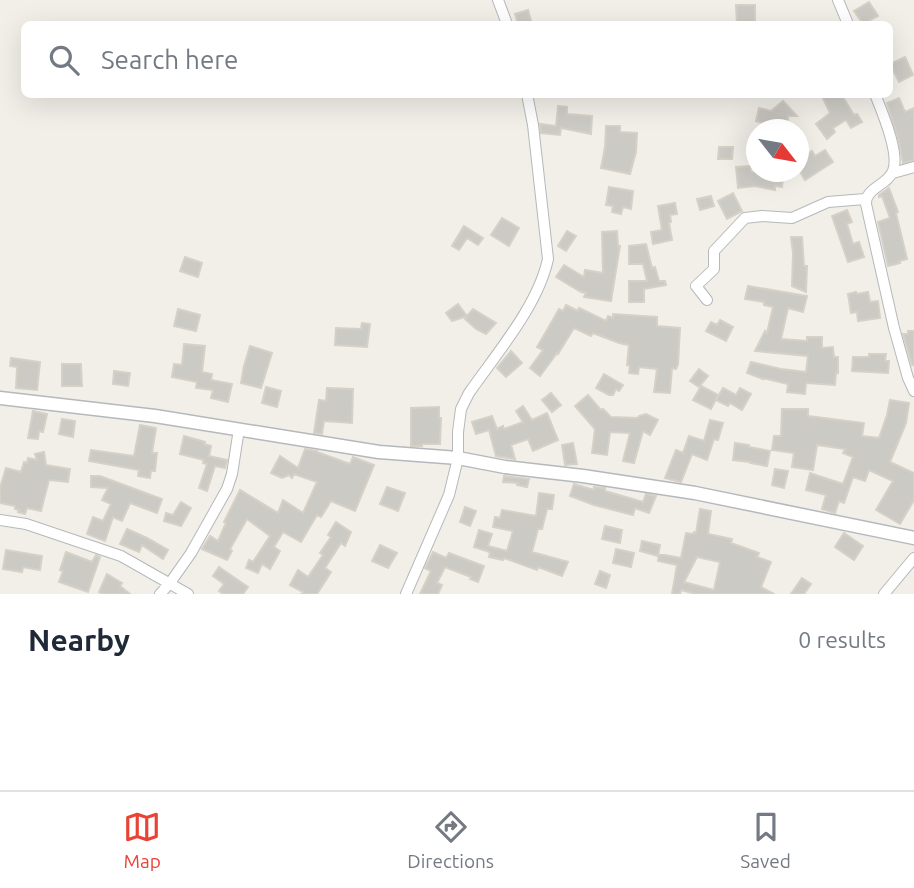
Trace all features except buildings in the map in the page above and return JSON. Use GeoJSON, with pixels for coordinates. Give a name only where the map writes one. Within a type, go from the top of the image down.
{"type":"FeatureCollection","features":[{"type":"Feature","properties":{"kind":"street"},"geometry":{"type":"LineString","coordinates":[[498,0],[507,21]]}},
{"type":"Feature","properties":{"kind":"street"},"geometry":{"type":"LineString","coordinates":[[838,0],[847,21]]}},
{"type":"Feature","properties":{"kind":"street"},"geometry":{"type":"LineString","coordinates":[[406,594],[449,495],[458,458],[461,409],[534,297],[548,260],[528,98]]}},
{"type":"Feature","properties":{"kind":"street"},"geometry":{"type":"LineString","coordinates":[[876,98],[893,148],[893,173]]}},
{"type":"Feature","properties":{"kind":"street"},"geometry":{"type":"LineString","coordinates":[[707,300],[696,286],[714,269],[714,251],[745,218],[792,218],[828,202],[865,199],[893,173],[914,167]]}},
{"type":"Feature","properties":{"kind":"street"},"geometry":{"type":"LineString","coordinates":[[865,199],[894,328],[914,391]]}},
{"type":"Feature","properties":{"kind":"street"},"geometry":{"type":"LineString","coordinates":[[0,398],[155,415],[379,452],[458,458],[695,493],[914,537]]}},
{"type":"Feature","properties":{"kind":"street"},"geometry":{"type":"LineString","coordinates":[[160,594],[191,553],[227,489],[239,429]]}},
{"type":"Feature","properties":{"kind":"street"},"geometry":{"type":"LineString","coordinates":[[0,520],[26,524],[121,556],[188,594]]}},
{"type":"Feature","properties":{"kind":"street"},"geometry":{"type":"LineString","coordinates":[[884,594],[914,558]]}}]}
